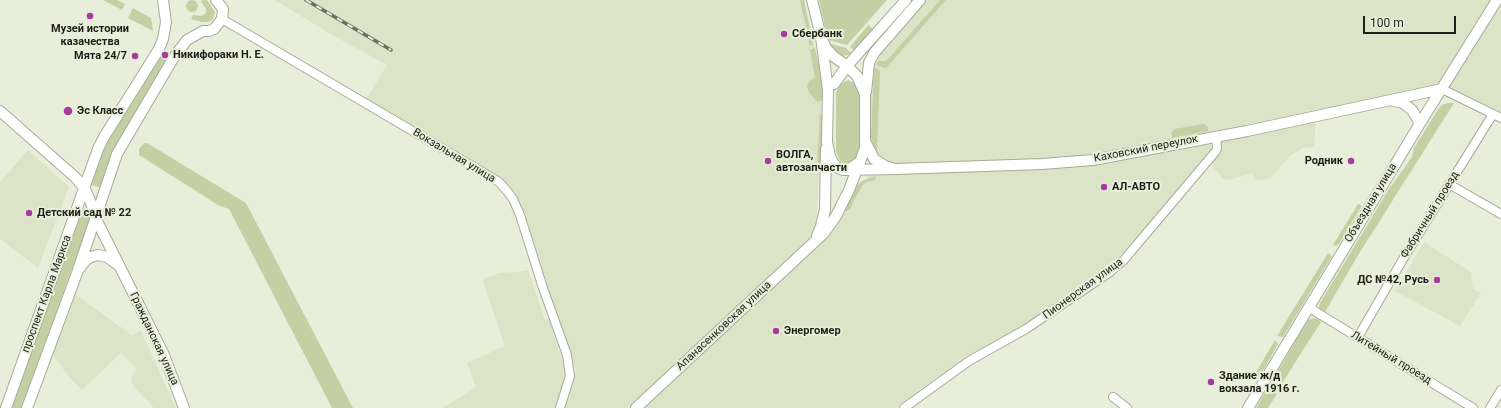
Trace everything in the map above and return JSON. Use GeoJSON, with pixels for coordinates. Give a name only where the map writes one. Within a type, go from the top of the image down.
{"type":"FeatureCollection","features":[{"type":"Feature","properties":{"kind":"main road"},"geometry":{"type":"LineString","coordinates":[[216,0],[223,9],[222,20]]}},
{"type":"Feature","properties":{"kind":"main road"},"geometry":{"type":"LineString","coordinates":[[811,244],[821,226],[825,210],[828,107],[828,90],[820,37],[812,0]]}},
{"type":"Feature","properties":{"kind":"main road"},"geometry":{"type":"LineString","coordinates":[[828,107],[830,91],[847,66],[906,0]]}},
{"type":"Feature","properties":{"kind":"main road"},"geometry":{"type":"LineString","coordinates":[[849,190],[865,148],[865,100],[867,76],[872,57],[884,40],[920,0]]}},
{"type":"Feature","properties":{"kind":"main road","name":"Объездная улица"},"geometry":{"type":"LineString","coordinates":[[1248,408],[1418,125],[1497,0]]}},
{"type":"Feature","properties":{"kind":"main road","name":"проспект Карла Маркса"},"geometry":{"type":"LineString","coordinates":[[6,408],[98,149],[160,47],[165,28],[164,4]]}},
{"type":"Feature","properties":{"kind":"main road","name":"проспект Карла Маркса"},"geometry":{"type":"LineString","coordinates":[[27,408],[77,273],[121,145],[174,57],[187,40],[202,31],[214,29],[222,20]]}},
{"type":"Feature","properties":{"kind":"main road"},"geometry":{"type":"LineString","coordinates":[[820,37],[826,48],[833,56],[847,66],[857,76],[862,85],[865,100]]}},
{"type":"Feature","properties":{"kind":"main road"},"geometry":{"type":"LineString","coordinates":[[833,56],[845,60],[857,55]]}},
{"type":"Feature","properties":{"kind":"main road"},"geometry":{"type":"LineString","coordinates":[[834,84],[839,80],[853,78],[862,85]]}},
{"type":"Feature","properties":{"kind":"main road","name":"Каховский переулок"},"geometry":{"type":"LineString","coordinates":[[826,142],[830,157],[834,164],[843,170],[859,166],[878,170],[1042,164],[1093,160],[1392,101],[1442,89]]}},
{"type":"Feature","properties":{"kind":"main road"},"geometry":{"type":"LineString","coordinates":[[1392,101],[1403,103],[1412,110],[1418,120],[1418,125]]}},
{"type":"Feature","properties":{"kind":"main road","name":"Гражданская улица"},"geometry":{"type":"LineString","coordinates":[[0,111],[76,178],[85,189],[95,217],[164,355],[184,408]]}},
{"type":"Feature","properties":{"kind":"main road"},"geometry":{"type":"LineString","coordinates":[[865,139],[874,159],[885,166],[896,169]]}},
{"type":"Feature","properties":{"kind":"main road"},"geometry":{"type":"LineString","coordinates":[[849,190],[859,179],[878,170]]}},
{"type":"Feature","properties":{"kind":"main road","name":"Апанасенковская улица"},"geometry":{"type":"LineString","coordinates":[[636,408],[824,233],[849,190]]}},
{"type":"Feature","properties":{"kind":"main road","name":"Гражданская улица"},"geometry":{"type":"LineString","coordinates":[[77,273],[86,260],[98,255],[112,260],[122,271]]}},
{"type":"Feature","properties":{"kind":"street","name":"Вокзальная улица"},"geometry":{"type":"LineString","coordinates":[[222,20],[499,182],[507,191],[513,199],[520,215],[543,288],[567,355],[570,376],[560,408]]}},
{"type":"Feature","properties":{"kind":"street"},"geometry":{"type":"LineString","coordinates":[[1442,89],[1501,118]]}},
{"type":"Feature","properties":{"kind":"street","name":"Фабричный проезд"},"geometry":{"type":"LineString","coordinates":[[1358,337],[1403,259],[1492,114]]}},
{"type":"Feature","properties":{"kind":"street","name":"Пионерская улица"},"geometry":{"type":"LineString","coordinates":[[904,408],[969,361],[1026,329],[1110,272],[1123,261],[1216,151],[1216,136]]}},
{"type":"Feature","properties":{"kind":"street"},"geometry":{"type":"LineString","coordinates":[[1449,184],[1501,214]]}},
{"type":"Feature","properties":{"kind":"street","name":"Литейный проезд"},"geometry":{"type":"LineString","coordinates":[[1308,307],[1473,408]]}},
{"type":"Feature","properties":{"kind":"street"},"geometry":{"type":"LineString","coordinates":[[1490,408],[1501,390]]}},
{"type":"Feature","properties":{"kind":"street"},"geometry":{"type":"LineString","coordinates":[[1112,396],[1127,408]]}},
{"type":"Feature","properties":{"kind":"shaded area"},"geometry":{"type":"Polygon","coordinates":[[[103,0],[117,0],[125,4],[122,10],[103,0]]]}},
{"type":"Feature","properties":{"kind":"shaded area"},"geometry":{"type":"Polygon","coordinates":[[[192,0],[196,2],[198,6],[196,10],[192,12],[188,10],[186,6],[188,2],[192,0]]]}},
{"type":"Feature","properties":{"kind":"shaded area"},"geometry":{"type":"Polygon","coordinates":[[[202,0],[207,0],[215,12],[213,19],[209,22],[191,19],[193,15],[201,16],[206,13],[206,9],[201,2],[202,0]]]}},
{"type":"Feature","properties":{"kind":"shaded area"},"geometry":{"type":"Polygon","coordinates":[[[275,0],[804,0],[824,90],[816,224],[810,238],[641,400],[627,408],[564,408],[576,371],[518,203],[513,193],[365,101],[387,65],[332,35],[275,0]]]}},
{"type":"Feature","properties":{"kind":"shaded area"},"geometry":{"type":"Polygon","coordinates":[[[800,0],[804,0],[813,45],[810,46],[800,0]]]}},
{"type":"Feature","properties":{"kind":"shaded area"},"geometry":{"type":"Polygon","coordinates":[[[819,0],[887,0],[847,45],[828,40],[819,0]]]}},
{"type":"Feature","properties":{"kind":"shaded area"},"geometry":{"type":"Polygon","coordinates":[[[924,0],[1493,0],[1439,84],[1409,92],[1104,153],[1035,160],[896,166],[876,157],[870,146],[868,100],[872,64],[875,56],[924,0]]]}},
{"type":"Feature","properties":{"kind":"shaded area"},"geometry":{"type":"Polygon","coordinates":[[[940,0],[946,0],[886,68],[876,65],[878,61],[885,61],[889,58],[940,0]]]}},
{"type":"Feature","properties":{"kind":"shaded area"},"geometry":{"type":"Polygon","coordinates":[[[1501,6],[1501,114],[1448,88],[1501,6]]]}},
{"type":"Feature","properties":{"kind":"shaded area"},"geometry":{"type":"Polygon","coordinates":[[[133,8],[151,18],[153,31],[128,18],[133,8]]]}},
{"type":"Feature","properties":{"kind":"shaded area"},"geometry":{"type":"Polygon","coordinates":[[[868,25],[873,29],[854,50],[850,47],[868,25]]]}},
{"type":"Feature","properties":{"kind":"shaded area"},"geometry":{"type":"Polygon","coordinates":[[[828,43],[846,48],[851,53],[848,55],[839,56],[828,43]]]}},
{"type":"Feature","properties":{"kind":"shaded area"},"geometry":{"type":"Polygon","coordinates":[[[815,48],[823,83],[823,99],[819,102],[816,101],[807,87],[809,81],[815,78],[810,50],[815,48]]]}},
{"type":"Feature","properties":{"kind":"shaded area"},"geometry":{"type":"Polygon","coordinates":[[[159,54],[169,60],[101,187],[92,185],[90,183],[102,150],[159,54]]]}},
{"type":"Feature","properties":{"kind":"shaded area"},"geometry":{"type":"Polygon","coordinates":[[[874,68],[880,72],[877,151],[871,138],[874,68]]]}},
{"type":"Feature","properties":{"kind":"shaded area"},"geometry":{"type":"Polygon","coordinates":[[[848,80],[856,84],[859,92],[859,152],[855,160],[849,163],[844,163],[840,161],[836,152],[836,92],[840,84],[848,80]]]}},
{"type":"Feature","properties":{"kind":"shaded area"},"geometry":{"type":"Polygon","coordinates":[[[1448,103],[1454,103],[1357,257],[1325,312],[1321,311],[1319,307],[1320,303],[1389,189],[1412,157],[1414,148],[1439,108],[1448,103]]]}},
{"type":"Feature","properties":{"kind":"shaded area"},"geometry":{"type":"Polygon","coordinates":[[[820,115],[823,115],[820,167],[817,167],[820,115]]]}},
{"type":"Feature","properties":{"kind":"shaded area"},"geometry":{"type":"Polygon","coordinates":[[[1316,120],[1314,147],[1303,148],[1290,156],[1270,179],[1256,180],[1252,173],[1230,180],[1223,179],[1209,162],[1218,139],[1316,120]]]}},
{"type":"Feature","properties":{"kind":"shaded area"},"geometry":{"type":"Polygon","coordinates":[[[1204,124],[1208,127],[1208,131],[1172,138],[1171,134],[1174,129],[1204,124]]]}},
{"type":"Feature","properties":{"kind":"shaded area"},"geometry":{"type":"Polygon","coordinates":[[[144,143],[147,143],[246,203],[353,408],[332,408],[229,209],[218,205],[139,155],[139,149],[144,143]]]}},
{"type":"Feature","properties":{"kind":"shaded area"},"geometry":{"type":"Polygon","coordinates":[[[1208,143],[1213,147],[1212,152],[1115,262],[1022,327],[956,364],[897,408],[644,408],[816,246],[858,184],[871,175],[877,173],[1037,169],[1208,143]]]}},
{"type":"Feature","properties":{"kind":"shaded area","name":"Детский сад № 22"},"geometry":{"type":"Polygon","coordinates":[[[28,150],[69,187],[38,268],[0,239],[0,182],[28,150]]]}},
{"type":"Feature","properties":{"kind":"shaded area"},"geometry":{"type":"Polygon","coordinates":[[[876,176],[875,180],[866,182],[862,186],[851,208],[844,211],[858,185],[862,181],[876,176]]]}},
{"type":"Feature","properties":{"kind":"shaded area"},"geometry":{"type":"Polygon","coordinates":[[[1358,204],[1361,205],[1361,207],[1339,244],[1336,246],[1333,245],[1358,204]]]}},
{"type":"Feature","properties":{"kind":"shaded area"},"geometry":{"type":"Polygon","coordinates":[[[83,210],[89,212],[91,216],[22,408],[10,408],[79,213],[83,210]]]}},
{"type":"Feature","properties":{"kind":"shaded area","name":"ДС №42, Русь"},"geometry":{"type":"Polygon","coordinates":[[[1424,242],[1471,272],[1473,289],[1481,293],[1460,326],[1395,291],[1424,242]]]}},
{"type":"Feature","properties":{"kind":"shaded area"},"geometry":{"type":"Polygon","coordinates":[[[1328,253],[1332,256],[1283,337],[1277,336],[1328,253]]]}},
{"type":"Feature","properties":{"kind":"shaded area"},"geometry":{"type":"Polygon","coordinates":[[[528,270],[545,320],[549,319],[567,377],[556,408],[443,408],[476,387],[467,363],[505,346],[482,279],[500,273],[528,270]]]}},
{"type":"Feature","properties":{"kind":"shaded area"},"geometry":{"type":"Polygon","coordinates":[[[72,292],[132,335],[141,331],[176,408],[154,408],[131,382],[132,376],[137,369],[121,353],[82,390],[68,376],[51,352],[72,292]]]}},
{"type":"Feature","properties":{"kind":"shaded area"},"geometry":{"type":"Polygon","coordinates":[[[1314,318],[1321,322],[1281,385],[1276,379],[1277,373],[1308,320],[1314,318]]]}},
{"type":"Feature","properties":{"kind":"shaded area"},"geometry":{"type":"Polygon","coordinates":[[[1275,340],[1278,344],[1260,376],[1256,375],[1255,374],[1275,340]]]}},
{"type":"Feature","properties":{"kind":"shaded area"},"geometry":{"type":"Polygon","coordinates":[[[1270,389],[1277,394],[1268,408],[1256,408],[1266,391],[1270,389]]]}},
{"type":"Feature","properties":{"kind":"railway"},"geometry":{"type":"LineString","coordinates":[[306,0],[391,50]]}},
{"type":"Feature","properties":{"kind":"place","name":"Музей истории казачества"},"geometry":{"type":"Point","coordinates":[90,16]}},
{"type":"Feature","properties":{"kind":"place","name":"Сбербанк"},"geometry":{"type":"Point","coordinates":[784,34]}},
{"type":"Feature","properties":{"kind":"place","name":"Никифораки Н. Е."},"geometry":{"type":"Point","coordinates":[165,55]}},
{"type":"Feature","properties":{"kind":"place","name":"Мята 24/7"},"geometry":{"type":"Point","coordinates":[135,56]}},
{"type":"Feature","properties":{"kind":"place","name":"Эс Класс"},"geometry":{"type":"Point","coordinates":[68,111]}},
{"type":"Feature","properties":{"kind":"place","name":"ВОЛГА, автозапчасти"},"geometry":{"type":"Point","coordinates":[768,161]}},
{"type":"Feature","properties":{"kind":"place","name":"Родник"},"geometry":{"type":"Point","coordinates":[1351,161]}},
{"type":"Feature","properties":{"kind":"place","name":"АЛ-АВТО"},"geometry":{"type":"Point","coordinates":[1104,187]}},
{"type":"Feature","properties":{"kind":"place","name":"Детский сад № 22"},"geometry":{"type":"Point","coordinates":[29,213]}},
{"type":"Feature","properties":{"kind":"place","name":"ДС №42, Русь"},"geometry":{"type":"Point","coordinates":[1437,280]}},
{"type":"Feature","properties":{"kind":"place","name":"Энергомер"},"geometry":{"type":"Point","coordinates":[776,331]}},
{"type":"Feature","properties":{"kind":"place","name":"Здание ж/д вокзала 1916 г."},"geometry":{"type":"Point","coordinates":[1211,382]}}]}
